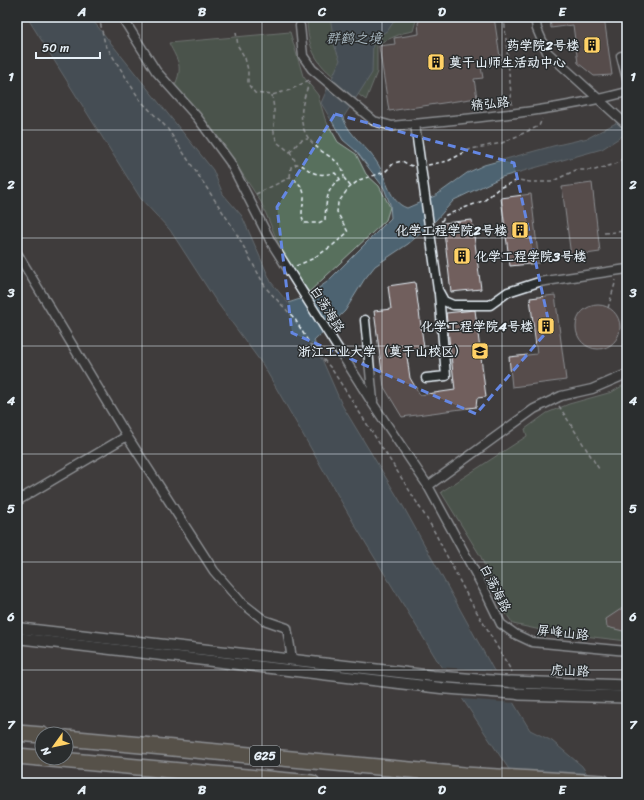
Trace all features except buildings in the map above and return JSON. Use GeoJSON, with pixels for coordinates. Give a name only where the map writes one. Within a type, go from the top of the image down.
{"type":"FeatureCollection","features":[{"type":"Feature","properties":{"kind":"highway"},"geometry":{"type":"LineString","coordinates":[[17,733],[34,734]]}},
{"type":"Feature","properties":{"kind":"highway","name":"G25"},"geometry":{"type":"LineString","coordinates":[[74,739],[464,776],[603,783]]}},
{"type":"Feature","properties":{"kind":"highway","name":"G25"},"geometry":{"type":"LineString","coordinates":[[17,756],[312,783]]}},
{"type":"Feature","properties":{"kind":"main road","name":"虎山路"},"geometry":{"type":"LineString","coordinates":[[512,677],[627,686]]}},
{"type":"Feature","properties":{"kind":"main road","name":"虎山路"},"geometry":{"type":"LineString","coordinates":[[518,694],[627,697]]}},
{"type":"Feature","properties":{"kind":"street","name":"白荡海路"},"geometry":{"type":"LineString","coordinates":[[122,17],[156,71],[197,117],[230,162],[271,242],[373,404],[428,486],[484,589],[500,624]]}},
{"type":"Feature","properties":{"kind":"street"},"geometry":{"type":"LineString","coordinates":[[535,17],[537,29],[547,52],[627,125]]}},
{"type":"Feature","properties":{"kind":"street","name":"精弘路"},"geometry":{"type":"LineString","coordinates":[[300,26],[303,56],[316,72],[374,121],[392,126],[545,109],[599,100],[627,92]]}},
{"type":"Feature","properties":{"kind":"street"},"geometry":{"type":"LineString","coordinates":[[621,56],[627,79]]}},
{"type":"Feature","properties":{"kind":"street"},"geometry":{"type":"LineString","coordinates":[[416,124],[438,290],[446,376],[426,378]]}},
{"type":"Feature","properties":{"kind":"street"},"geometry":{"type":"LineString","coordinates":[[17,253],[127,436],[214,571],[241,602],[252,611],[264,620],[287,628],[292,659]]}},
{"type":"Feature","properties":{"kind":"street"},"geometry":{"type":"LineString","coordinates":[[438,290],[444,301],[453,305],[490,305],[508,292],[539,282],[623,269]]}},
{"type":"Feature","properties":{"kind":"street"},"geometry":{"type":"LineString","coordinates":[[365,320],[373,404]]}},
{"type":"Feature","properties":{"kind":"street"},"geometry":{"type":"LineString","coordinates":[[428,486],[534,408],[555,399],[592,390],[627,374]]}},
{"type":"Feature","properties":{"kind":"street"},"geometry":{"type":"LineString","coordinates":[[17,501],[127,436]]}},
{"type":"Feature","properties":{"kind":"street","name":"屏峰山路"},"geometry":{"type":"LineString","coordinates":[[500,624],[515,634],[532,642],[627,651]]}},
{"type":"Feature","properties":{"kind":"street"},"geometry":{"type":"LineString","coordinates":[[17,628],[433,676],[512,677]]}},
{"type":"Feature","properties":{"kind":"street"},"geometry":{"type":"LineString","coordinates":[[17,638],[441,688],[518,694]]}},
{"type":"Feature","properties":{"kind":"path"},"geometry":{"type":"LineString","coordinates":[[99,17],[106,44],[140,100],[167,128],[234,229],[266,288],[295,320],[309,343],[331,368],[402,478],[432,527],[512,677]]}},
{"type":"Feature","properties":{"kind":"path"},"geometry":{"type":"LineString","coordinates":[[504,17],[513,100],[510,113]]}},
{"type":"Feature","properties":{"kind":"path"},"geometry":{"type":"LineString","coordinates":[[236,32],[238,46],[245,58],[248,70],[248,84],[255,93],[272,95],[290,90],[310,81]]}},
{"type":"Feature","properties":{"kind":"path"},"geometry":{"type":"LineString","coordinates":[[316,72],[310,81],[301,106],[302,125],[308,139],[338,162],[343,169],[344,178],[351,187]]}},
{"type":"Feature","properties":{"kind":"path"},"geometry":{"type":"LineString","coordinates":[[272,95],[274,108],[274,134],[278,143],[290,152],[298,164]]}},
{"type":"Feature","properties":{"kind":"path"},"geometry":{"type":"LineString","coordinates":[[290,271],[332,246],[348,232],[337,212],[338,203],[359,180],[385,172],[394,163],[402,161],[409,165],[421,166],[448,160],[471,149],[495,145],[521,136],[539,126],[545,109]]}},
{"type":"Feature","properties":{"kind":"path"},"geometry":{"type":"LineString","coordinates":[[290,152],[297,143],[303,139],[308,139]]}},
{"type":"Feature","properties":{"kind":"path"},"geometry":{"type":"LineString","coordinates":[[431,236],[446,215],[485,200],[499,188],[512,182],[518,180],[530,182],[551,182],[576,170],[595,170],[618,163],[627,154]]}},
{"type":"Feature","properties":{"kind":"path"},"geometry":{"type":"LineString","coordinates":[[290,177],[291,168],[298,164],[304,165],[311,172],[320,175],[336,173],[340,179]]}},
{"type":"Feature","properties":{"kind":"path"},"geometry":{"type":"LineString","coordinates":[[249,198],[290,177]]}},
{"type":"Feature","properties":{"kind":"path"},"geometry":{"type":"LineString","coordinates":[[290,177],[301,184],[305,200],[301,216],[304,223],[318,223],[325,220],[330,188],[336,180],[344,178]]}},
{"type":"Feature","properties":{"kind":"path"},"geometry":{"type":"LineString","coordinates":[[604,233],[627,231]]}},
{"type":"Feature","properties":{"kind":"path"},"geometry":{"type":"LineString","coordinates":[[608,308],[623,269]]}},
{"type":"Feature","properties":{"kind":"path"},"geometry":{"type":"LineString","coordinates":[[555,399],[599,470]]}},
{"type":"Feature","properties":{"kind":"highlighted area"},"geometry":{"type":"Polygon","coordinates":[[[335,114],[514,163],[550,328],[476,414],[292,333],[277,207],[335,114]]]}},
{"type":"Feature","properties":{"kind":"green space"},"geometry":{"type":"Polygon","coordinates":[[[307,17],[417,17],[413,31],[403,33],[377,44],[377,72],[366,100],[332,75],[316,58],[311,47],[308,34],[307,17]]]}},
{"type":"Feature","properties":{"kind":"green space"},"geometry":{"type":"Polygon","coordinates":[[[290,32],[303,76],[318,95],[325,119],[338,142],[356,154],[366,174],[379,186],[390,207],[386,220],[309,292],[285,259],[261,202],[222,143],[174,87],[179,74],[179,64],[169,43],[290,32]]]}},
{"type":"Feature","properties":{"kind":"green space"},"geometry":{"type":"Polygon","coordinates":[[[627,383],[627,641],[550,632],[513,624],[500,604],[481,557],[441,492],[527,436],[525,429],[547,413],[569,404],[612,392],[627,383]]]}},
{"type":"Feature","properties":{"kind":"water","name":"群鹤之境"},"geometry":{"type":"Polygon","coordinates":[[[29,17],[90,17],[213,170],[223,194],[242,216],[271,282],[288,303],[306,297],[327,282],[391,218],[390,204],[384,188],[356,151],[343,140],[321,103],[340,60],[335,47],[330,17],[397,17],[388,30],[373,40],[372,73],[343,118],[350,131],[378,164],[396,201],[407,208],[435,196],[467,173],[484,165],[588,138],[627,117],[627,133],[602,149],[502,177],[454,200],[436,220],[408,244],[375,266],[364,280],[345,311],[314,341],[342,405],[403,506],[493,669],[530,730],[552,741],[582,766],[593,783],[518,783],[440,665],[356,527],[263,365],[216,301],[170,230],[141,199],[30,22],[29,17]]]}},
{"type":"Feature","properties":{"kind":"pier"},"geometry":{"type":"Polygon","coordinates":[[[439,667],[497,671],[516,703],[461,699],[439,667]]]}},
{"type":"Feature","properties":{"kind":"place","name":"药学院2号楼"},"geometry":{"type":"Point","coordinates":[592,45]}},
{"type":"Feature","properties":{"kind":"place","name":"莫干山师生活动中心"},"geometry":{"type":"Point","coordinates":[436,62]}},
{"type":"Feature","properties":{"kind":"place","name":"化学工程学院2号楼"},"geometry":{"type":"Point","coordinates":[520,230]}},
{"type":"Feature","properties":{"kind":"place","name":"化学工程学院3号楼"},"geometry":{"type":"Point","coordinates":[462,256]}},
{"type":"Feature","properties":{"kind":"place","name":"化学工程学院4号楼"},"geometry":{"type":"Point","coordinates":[546,326]}},
{"type":"Feature","properties":{"kind":"place","name":"浙江工业大学（莫干山校区）"},"geometry":{"type":"Point","coordinates":[480,351]}}]}
